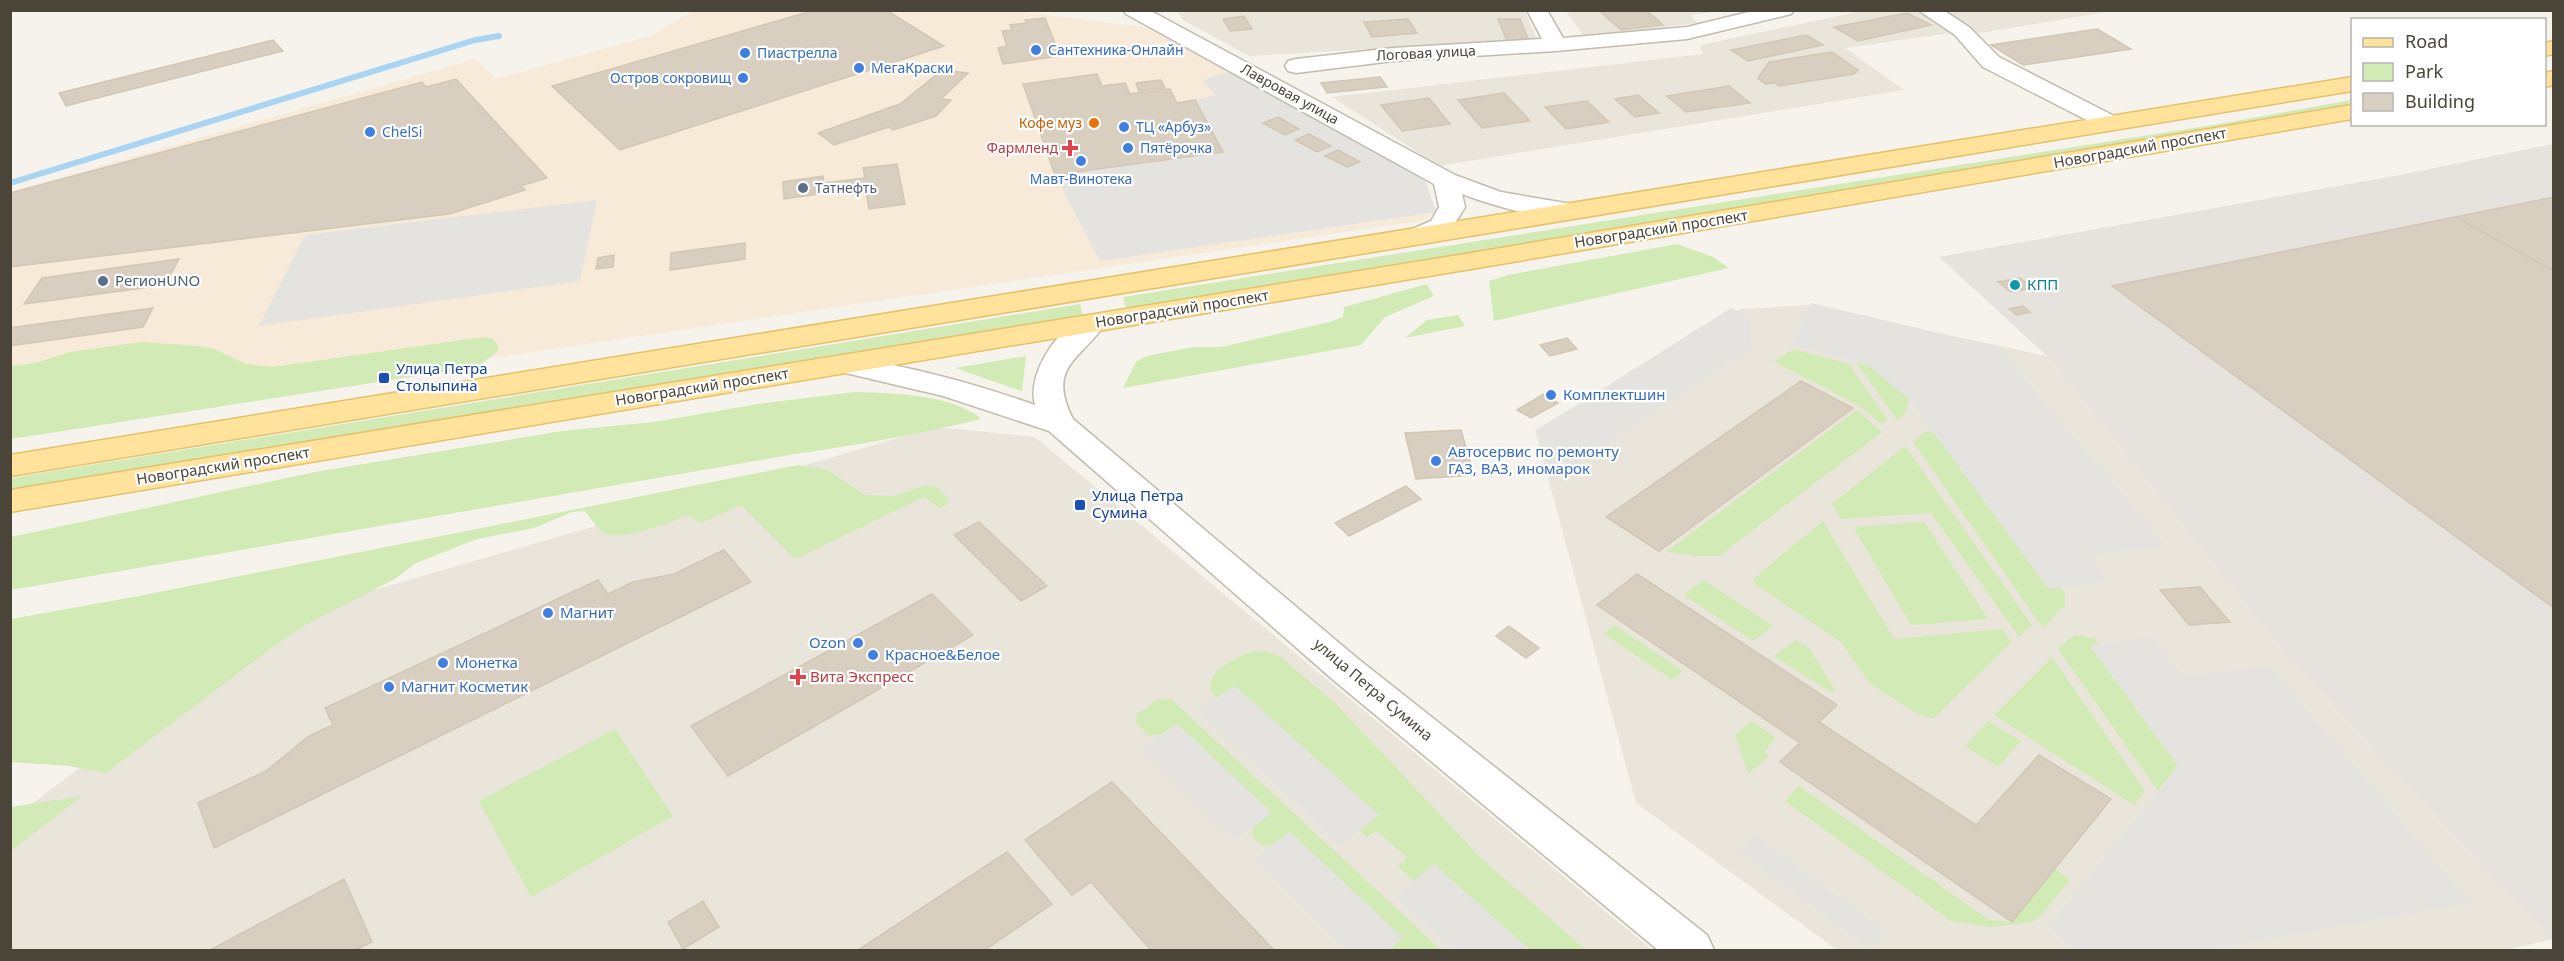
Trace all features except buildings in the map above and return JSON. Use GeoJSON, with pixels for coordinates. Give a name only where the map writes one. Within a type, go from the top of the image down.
{"type":"FeatureCollection","features":[{"type":"Feature","properties":{"kind":"main road","name":"Новоградский проспект"},"geometry":{"type":"LineString","coordinates":[[10,466],[2351,84]]}},
{"type":"Feature","properties":{"kind":"main road","name":"Новоградский проспект"},"geometry":{"type":"LineString","coordinates":[[10,501],[1091,324],[2351,112]]}},
{"type":"Feature","properties":{"kind":"street"},"geometry":{"type":"LineString","coordinates":[[1537,10],[1556,45]]}},
{"type":"Feature","properties":{"kind":"street","name":"Логовая улица"},"geometry":{"type":"LineString","coordinates":[[1296,66],[1344,58],[1556,45],[1689,33],[1784,10]]}},
{"type":"Feature","properties":{"kind":"street"},"geometry":{"type":"LineString","coordinates":[[1928,10],[1962,31],[1991,62],[2110,123]]}},
{"type":"Feature","properties":{"kind":"street","name":"Лавровая улица"},"geometry":{"type":"LineString","coordinates":[[1133,11],[1246,69],[1446,180],[1495,198],[1574,211]]}},
{"type":"Feature","properties":{"kind":"street"},"geometry":{"type":"LineString","coordinates":[[1419,236],[1441,225],[1452,207],[1446,180]]}},
{"type":"Feature","properties":{"kind":"street"},"geometry":{"type":"LineString","coordinates":[[1060,424],[1048,397],[1051,370],[1067,346],[1091,324]]}},
{"type":"Feature","properties":{"kind":"street"},"geometry":{"type":"LineString","coordinates":[[844,364],[905,375],[960,389],[1060,424]]}},
{"type":"Feature","properties":{"kind":"street","name":"улица Петра Сумина"},"geometry":{"type":"LineString","coordinates":[[1060,424],[1344,668],[1690,951]]}},
{"type":"Feature","properties":{"kind":"shaded area"},"geometry":{"type":"Polygon","coordinates":[[[1009,10],[1148,28],[1423,174],[1436,212],[1426,220],[11,429],[10,192],[475,59],[496,79],[650,36],[693,11],[1009,10]]]}},
{"type":"Feature","properties":{"kind":"shaded area"},"geometry":{"type":"Polygon","coordinates":[[[1177,11],[1525,11],[1537,40],[1249,56],[1183,20],[1177,11]]]}},
{"type":"Feature","properties":{"kind":"shaded area"},"geometry":{"type":"Polygon","coordinates":[[[1566,11],[1718,11],[1691,15],[1697,23],[1584,37],[1566,11]]]}},
{"type":"Feature","properties":{"kind":"shaded area"},"geometry":{"type":"Polygon","coordinates":[[[1862,11],[1917,11],[1950,33],[1845,48],[1904,90],[1439,166],[1332,97],[1703,54],[1700,45],[1862,11]]]}},
{"type":"Feature","properties":{"kind":"shaded area"},"geometry":{"type":"Polygon","coordinates":[[[1935,11],[2113,11],[1974,34],[1935,11]]]}},
{"type":"Feature","properties":{"kind":"shaded area"},"geometry":{"type":"Polygon","coordinates":[[[1230,71],[1423,174],[1436,212],[1100,261],[1055,175],[1222,152],[1195,100],[1215,95],[1203,80],[1230,71]]]}},
{"type":"Feature","properties":{"kind":"shaded area"},"geometry":{"type":"Polygon","coordinates":[[[2553,144],[2553,939],[2550,940],[2288,658],[2047,356],[1939,257],[2400,175],[2553,144]]]}},
{"type":"Feature","properties":{"kind":"shaded area"},"geometry":{"type":"Polygon","coordinates":[[[597,200],[580,281],[259,326],[305,235],[597,200]]]}},
{"type":"Feature","properties":{"kind":"shaded area"},"geometry":{"type":"Polygon","coordinates":[[[1811,303],[1998,347],[2167,546],[2090,555],[2109,582],[2049,589],[1908,398],[1868,365],[1791,344],[1811,303]]]}},
{"type":"Feature","properties":{"kind":"shaded area"},"geometry":{"type":"Polygon","coordinates":[[[1808,305],[2047,356],[2288,658],[2550,940],[2504,950],[1837,950],[1636,803],[1535,430],[1741,309],[1808,305]]]}},
{"type":"Feature","properties":{"kind":"shaded area"},"geometry":{"type":"Polygon","coordinates":[[[1731,308],[1748,315],[1751,348],[1551,480],[1537,430],[1731,308]]]}},
{"type":"Feature","properties":{"kind":"shaded area"},"geometry":{"type":"Polygon","coordinates":[[[936,427],[1035,437],[1652,950],[11,950],[11,820],[274,619],[936,427]]]}},
{"type":"Feature","properties":{"kind":"shaded area"},"geometry":{"type":"Polygon","coordinates":[[[2152,637],[2183,675],[2271,667],[2471,903],[2207,950],[2075,950],[2048,927],[2178,766],[2090,645],[2152,637]]]}},
{"type":"Feature","properties":{"kind":"shaded area"},"geometry":{"type":"Polygon","coordinates":[[[1235,686],[1379,815],[1341,846],[1197,711],[1235,686]]]}},
{"type":"Feature","properties":{"kind":"shaded area"},"geometry":{"type":"Polygon","coordinates":[[[1177,724],[1272,813],[1234,841],[1140,749],[1177,724]]]}},
{"type":"Feature","properties":{"kind":"shaded area"},"geometry":{"type":"Polygon","coordinates":[[[1290,832],[1403,938],[1389,950],[1346,950],[1253,860],[1290,832]]]}},
{"type":"Feature","properties":{"kind":"shaded area"},"geometry":{"type":"Polygon","coordinates":[[[1755,835],[1885,931],[1869,949],[1738,851],[1755,835]]]}},
{"type":"Feature","properties":{"kind":"shaded area"},"geometry":{"type":"Polygon","coordinates":[[[1434,864],[1530,950],[1453,950],[1395,897],[1434,864]]]}},
{"type":"Feature","properties":{"kind":"green space"},"geometry":{"type":"Polygon","coordinates":[[[2351,100],[2351,110],[2315,117],[1126,310],[1123,297],[2213,125],[2351,100]]]}},
{"type":"Feature","properties":{"kind":"green space"},"geometry":{"type":"Polygon","coordinates":[[[1677,244],[1713,257],[1729,268],[1494,321],[1489,281],[1508,275],[1677,244]]]}},
{"type":"Feature","properties":{"kind":"green space"},"geometry":{"type":"Polygon","coordinates":[[[1427,284],[1434,296],[1385,317],[1361,345],[1123,388],[1136,362],[1147,356],[1193,347],[1221,347],[1329,322],[1343,317],[1344,307],[1427,284]]]}},
{"type":"Feature","properties":{"kind":"green space"},"geometry":{"type":"Polygon","coordinates":[[[1080,304],[1083,315],[11,493],[11,478],[1080,304]]]}},
{"type":"Feature","properties":{"kind":"green space"},"geometry":{"type":"Polygon","coordinates":[[[1458,315],[1465,326],[1405,338],[1427,320],[1458,315]]]}},
{"type":"Feature","properties":{"kind":"green space"},"geometry":{"type":"Polygon","coordinates":[[[483,337],[492,338],[498,345],[498,351],[481,364],[469,368],[11,439],[11,366],[35,363],[70,352],[141,342],[198,346],[214,349],[246,364],[273,367],[483,337]]]}},
{"type":"Feature","properties":{"kind":"green space"},"geometry":{"type":"Polygon","coordinates":[[[1793,349],[1849,364],[1888,420],[1881,424],[1860,406],[1774,362],[1793,349]]]}},
{"type":"Feature","properties":{"kind":"green space"},"geometry":{"type":"Polygon","coordinates":[[[1026,356],[1022,391],[955,368],[1026,356]]]}},
{"type":"Feature","properties":{"kind":"green space"},"geometry":{"type":"Polygon","coordinates":[[[1856,362],[1868,365],[1908,398],[1908,405],[1903,416],[1897,420],[1856,362]]]}},
{"type":"Feature","properties":{"kind":"green space"},"geometry":{"type":"Polygon","coordinates":[[[855,392],[921,396],[955,404],[981,419],[865,443],[11,590],[11,537],[315,472],[562,431],[654,422],[758,404],[855,392]]]}},
{"type":"Feature","properties":{"kind":"green space"},"geometry":{"type":"Polygon","coordinates":[[[1857,410],[1882,432],[1719,556],[1666,552],[1857,410]]]}},
{"type":"Feature","properties":{"kind":"green space"},"geometry":{"type":"Polygon","coordinates":[[[1933,431],[2049,589],[2061,587],[2065,595],[2065,605],[2043,628],[1913,442],[1925,432],[1933,431]]]}},
{"type":"Feature","properties":{"kind":"green space"},"geometry":{"type":"Polygon","coordinates":[[[1905,446],[2032,625],[2019,637],[1931,513],[1841,519],[1832,504],[1905,446]]]}},
{"type":"Feature","properties":{"kind":"green space"},"geometry":{"type":"Polygon","coordinates":[[[798,465],[828,470],[865,495],[894,496],[926,485],[938,488],[947,497],[948,504],[940,508],[924,497],[795,559],[741,505],[701,523],[688,515],[646,530],[622,535],[604,533],[585,511],[572,512],[534,528],[477,539],[416,563],[395,579],[312,621],[274,646],[106,773],[69,766],[11,762],[11,619],[139,596],[798,465]]]}},
{"type":"Feature","properties":{"kind":"green space"},"geometry":{"type":"Polygon","coordinates":[[[1823,521],[1894,639],[2003,629],[2011,642],[1933,719],[1914,712],[1869,683],[1841,642],[1755,584],[1753,579],[1823,521]]]}},
{"type":"Feature","properties":{"kind":"green space"},"geometry":{"type":"Polygon","coordinates":[[[1924,522],[1988,619],[1911,625],[1853,527],[1924,522]]]}},
{"type":"Feature","properties":{"kind":"green space"},"geometry":{"type":"Polygon","coordinates":[[[1704,580],[1773,626],[1753,641],[1684,595],[1704,580]]]}},
{"type":"Feature","properties":{"kind":"green space"},"geometry":{"type":"Polygon","coordinates":[[[1614,625],[1683,671],[1672,680],[1604,634],[1614,625]]]}},
{"type":"Feature","properties":{"kind":"green space"},"geometry":{"type":"Polygon","coordinates":[[[2074,635],[2093,638],[2100,644],[2090,646],[2178,766],[2158,791],[2058,649],[2074,635]]]}},
{"type":"Feature","properties":{"kind":"green space"},"geometry":{"type":"Polygon","coordinates":[[[1796,640],[1810,649],[1835,690],[1832,693],[1774,656],[1796,640]]]}},
{"type":"Feature","properties":{"kind":"green space"},"geometry":{"type":"Polygon","coordinates":[[[1255,651],[1268,652],[1281,657],[1337,705],[1482,859],[1586,950],[1530,950],[1434,865],[1414,881],[1398,866],[1408,858],[1376,831],[1367,837],[1359,831],[1378,815],[1235,686],[1216,698],[1211,690],[1211,682],[1215,675],[1230,662],[1255,651]]]}},
{"type":"Feature","properties":{"kind":"green space"},"geometry":{"type":"Polygon","coordinates":[[[2052,657],[2145,791],[2134,805],[1994,715],[2052,657]]]}},
{"type":"Feature","properties":{"kind":"green space"},"geometry":{"type":"Polygon","coordinates":[[[1171,699],[1441,950],[1389,950],[1402,938],[1290,832],[1273,844],[1263,846],[1252,836],[1254,826],[1272,813],[1177,724],[1160,735],[1148,735],[1136,723],[1137,714],[1157,700],[1171,699]]]}},
{"type":"Feature","properties":{"kind":"green space"},"geometry":{"type":"Polygon","coordinates":[[[1751,721],[1776,738],[1764,752],[1769,756],[1748,774],[1735,735],[1751,721]]]}},
{"type":"Feature","properties":{"kind":"green space"},"geometry":{"type":"Polygon","coordinates":[[[1988,721],[2021,741],[1998,767],[1965,746],[1988,721]]]}},
{"type":"Feature","properties":{"kind":"green space"},"geometry":{"type":"Polygon","coordinates":[[[615,729],[673,816],[531,897],[479,801],[615,729]]]}},
{"type":"Feature","properties":{"kind":"green space"},"geometry":{"type":"Polygon","coordinates":[[[1799,786],[1989,920],[2012,922],[2055,869],[2070,880],[2039,918],[2031,922],[1991,927],[1951,921],[1785,801],[1799,786]]]}},
{"type":"Feature","properties":{"kind":"green space"},"geometry":{"type":"Polygon","coordinates":[[[82,796],[11,851],[11,807],[82,796]]]}},
{"type":"Feature","properties":{"kind":"waterway"},"geometry":{"type":"LineString","coordinates":[[10,183],[475,40],[499,36]]}},
{"type":"Feature","properties":{"kind":"place","name":"Сантехника-Онлайн"},"geometry":{"type":"Point","coordinates":[1036,50]}},
{"type":"Feature","properties":{"kind":"place","name":"Пиастрелла"},"geometry":{"type":"Point","coordinates":[745,53]}},
{"type":"Feature","properties":{"kind":"place","name":"МегаКраски"},"geometry":{"type":"Point","coordinates":[859,68]}},
{"type":"Feature","properties":{"kind":"place","name":"Остров сокровищ"},"geometry":{"type":"Point","coordinates":[743,78]}},
{"type":"Feature","properties":{"kind":"place","name":"Кофе муз"},"geometry":{"type":"Point","coordinates":[1094,123]}},
{"type":"Feature","properties":{"kind":"place","name":"ТЦ «Арбуз»"},"geometry":{"type":"Point","coordinates":[1124,127]}},
{"type":"Feature","properties":{"kind":"place","name":"ChelSi"},"geometry":{"type":"Point","coordinates":[370,132]}},
{"type":"Feature","properties":{"kind":"place","name":"Фармленд"},"geometry":{"type":"Point","coordinates":[1070,148]}},
{"type":"Feature","properties":{"kind":"place","name":"Пятёрочка"},"geometry":{"type":"Point","coordinates":[1128,148]}},
{"type":"Feature","properties":{"kind":"place","name":"Мавт-Винотека"},"geometry":{"type":"Point","coordinates":[1081,161]}},
{"type":"Feature","properties":{"kind":"place","name":"Татнефть"},"geometry":{"type":"Point","coordinates":[803,188]}},
{"type":"Feature","properties":{"kind":"place","name":"РегионUNO"},"geometry":{"type":"Point","coordinates":[103,281]}},
{"type":"Feature","properties":{"kind":"place","name":"КПП"},"geometry":{"type":"Point","coordinates":[2015,285]}},
{"type":"Feature","properties":{"kind":"place","name":"Улица Петра Столыпина"},"geometry":{"type":"Point","coordinates":[384,378]}},
{"type":"Feature","properties":{"kind":"place","name":"Комплектшин"},"geometry":{"type":"Point","coordinates":[1551,395]}},
{"type":"Feature","properties":{"kind":"place","name":"Автосервис по ремонту ГАЗ, ВАЗ, иномарок"},"geometry":{"type":"Point","coordinates":[1436,461]}},
{"type":"Feature","properties":{"kind":"place","name":"Улица Петра Сумина"},"geometry":{"type":"Point","coordinates":[1080,505]}},
{"type":"Feature","properties":{"kind":"place","name":"Магнит"},"geometry":{"type":"Point","coordinates":[548,613]}},
{"type":"Feature","properties":{"kind":"place","name":"Ozon"},"geometry":{"type":"Point","coordinates":[858,643]}},
{"type":"Feature","properties":{"kind":"place","name":"Красное&Белое"},"geometry":{"type":"Point","coordinates":[873,655]}},
{"type":"Feature","properties":{"kind":"place","name":"Монетка"},"geometry":{"type":"Point","coordinates":[443,663]}},
{"type":"Feature","properties":{"kind":"place","name":"Вита Экспресс"},"geometry":{"type":"Point","coordinates":[798,677]}},
{"type":"Feature","properties":{"kind":"place","name":"Магнит Косметик"},"geometry":{"type":"Point","coordinates":[389,687]}}]}
